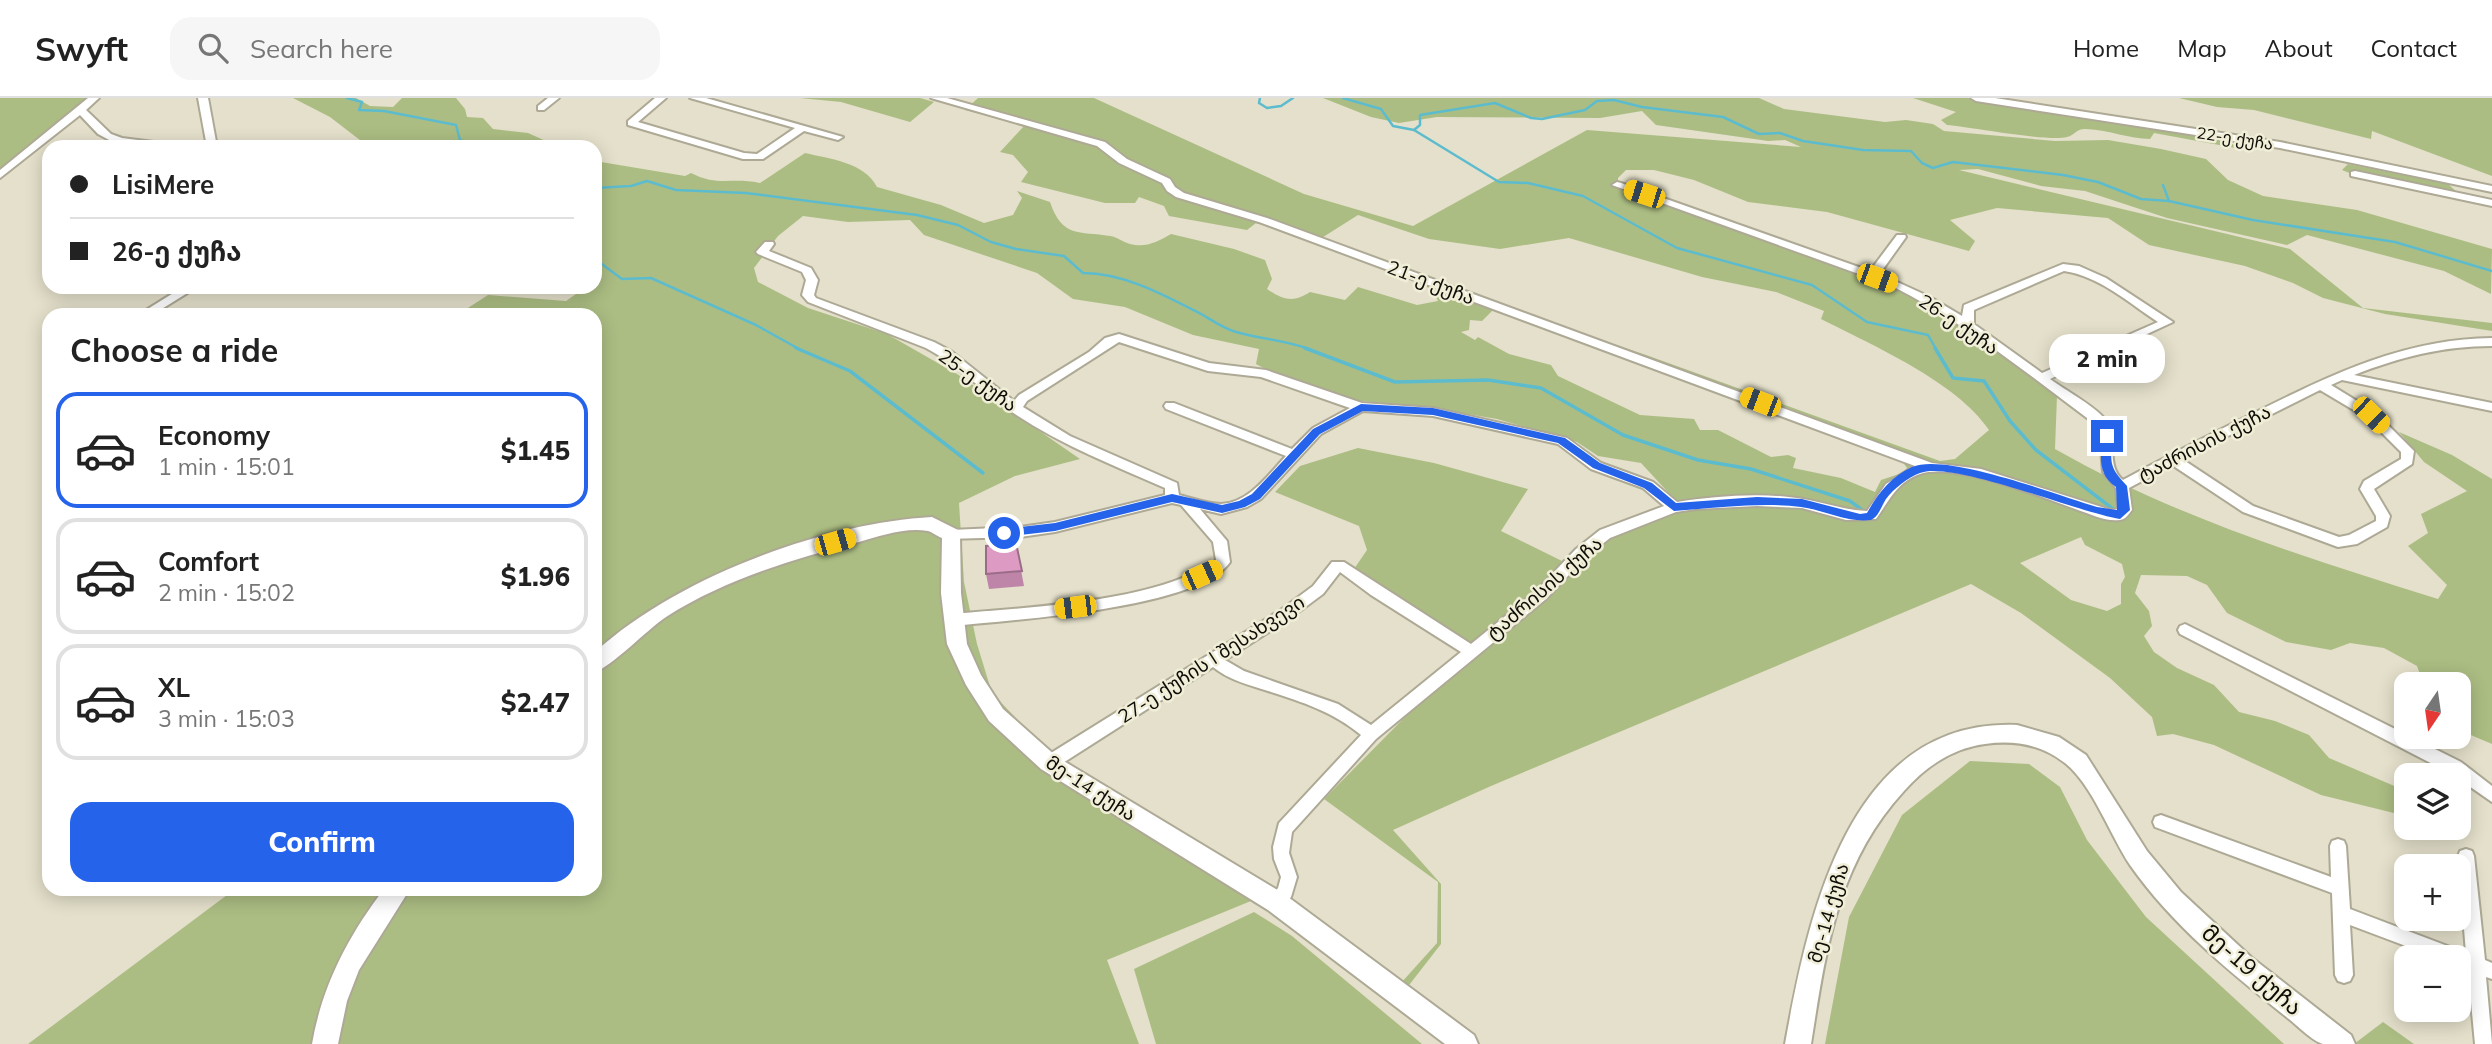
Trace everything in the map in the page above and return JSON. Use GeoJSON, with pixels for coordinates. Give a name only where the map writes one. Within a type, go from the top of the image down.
{"type":"FeatureCollection","features":[{"type":"Feature","properties":{"kind":"street"},"geometry":{"type":"LineString","coordinates":[[44,140],[94,98]]}},
{"type":"Feature","properties":{"kind":"street"},"geometry":{"type":"LineString","coordinates":[[202,98],[211,140]]}},
{"type":"Feature","properties":{"kind":"street"},"geometry":{"type":"LineString","coordinates":[[541,108],[554,98]]}},
{"type":"Feature","properties":{"kind":"street"},"geometry":{"type":"LineString","coordinates":[[661,98],[631,123],[743,156],[759,157],[803,127]]}},
{"type":"Feature","properties":{"kind":"street"},"geometry":{"type":"LineString","coordinates":[[695,98],[838,137]]}},
{"type":"Feature","properties":{"kind":"street","name":"21-ე ქუჩა"},"geometry":{"type":"LineString","coordinates":[[936,98],[1101,144],[1124,161],[1166,181],[1171,189],[1180,195],[1263,220],[1931,467]]}},
{"type":"Feature","properties":{"kind":"street","name":"22-ე ქუჩა"},"geometry":{"type":"LineString","coordinates":[[1976,98],[2280,145],[2492,189]]}},
{"type":"Feature","properties":{"kind":"street"},"geometry":{"type":"LineString","coordinates":[[81,111],[90,116],[98,129],[116,140]]}},
{"type":"Feature","properties":{"kind":"street"},"geometry":{"type":"LineString","coordinates":[[0,175],[42,142]]}},
{"type":"Feature","properties":{"kind":"street"},"geometry":{"type":"LineString","coordinates":[[2355,174],[2492,203]]}},
{"type":"Feature","properties":{"kind":"street","name":"26-ე ქუჩა"},"geometry":{"type":"LineString","coordinates":[[1617,185],[1877,278],[1926,299],[1968,325],[2099,421],[2107,436],[2105,467],[2111,478],[2122,486]]}},
{"type":"Feature","properties":{"kind":"street"},"geometry":{"type":"LineString","coordinates":[[1877,278],[1875,272],[1879,264],[1900,237]]}},
{"type":"Feature","properties":{"kind":"street","name":"25-ე ქუჩა"},"geometry":{"type":"LineString","coordinates":[[769,244],[762,252],[807,270],[812,279],[808,295],[812,300],[938,350],[1015,408],[1086,450],[1172,486],[1179,500]]}},
{"type":"Feature","properties":{"kind":"street"},"geometry":{"type":"LineString","coordinates":[[1968,325],[1968,308],[2063,267],[2074,267],[2167,322],[2040,379]]}},
{"type":"Feature","properties":{"kind":"street"},"geometry":{"type":"LineString","coordinates":[[156,308],[179,294]]}},
{"type":"Feature","properties":{"kind":"street"},"geometry":{"type":"LineString","coordinates":[[1015,408],[1023,398],[1093,355],[1109,341],[1119,338],[1208,367],[1262,373],[1361,407],[1433,412],[1562,441],[1596,466],[1648,485],[1674,507]]}},
{"type":"Feature","properties":{"kind":"street","name":"ტაძრისის ქუჩა"},"geometry":{"type":"LineString","coordinates":[[1276,902],[1285,892],[1289,877],[1280,859],[1280,843],[1285,828],[1371,734],[1541,595],[1581,553],[1605,534],[1674,507],[1783,502],[1802,503],[1860,517],[1871,516],[1883,494],[1893,485],[1916,470],[1931,467],[1978,475],[2111,515],[2120,515],[2125,510],[2122,486],[2338,376],[2433,348],[2470,341],[2492,342]]}},
{"type":"Feature","properties":{"kind":"street"},"geometry":{"type":"LineString","coordinates":[[2338,376],[2492,407]]}},
{"type":"Feature","properties":{"kind":"street"},"geometry":{"type":"LineString","coordinates":[[2172,459],[2248,509],[2338,542],[2352,540],[2382,524],[2383,516],[2367,489],[2369,484],[2407,461],[2408,451],[2371,415],[2321,385]]}},
{"type":"Feature","properties":{"kind":"street"},"geometry":{"type":"LineString","coordinates":[[1170,406],[1292,454]]}},
{"type":"Feature","properties":{"kind":"street"},"geometry":{"type":"LineString","coordinates":[[602,657],[626,634],[658,610],[728,576],[894,526],[932,524],[951,535],[1055,527],[1179,500],[1222,509],[1242,504],[1256,496],[1292,454],[1317,431],[1361,407]]}},
{"type":"Feature","properties":{"kind":"street"},"geometry":{"type":"LineString","coordinates":[[953,620],[1115,601],[1175,585],[1219,568],[1224,553],[1220,541],[1179,500]]}},
{"type":"Feature","properties":{"kind":"street","name":"მე-14 ქუჩა"},"geometry":{"type":"LineString","coordinates":[[951,535],[953,620],[957,644],[973,680],[996,715],[1049,763],[1276,902],[1465,1044]]}},
{"type":"Feature","properties":{"kind":"street","name":"27-ე ქუჩის I შესახვევი"},"geometry":{"type":"LineString","coordinates":[[1049,763],[1287,612],[1318,590],[1340,566],[1471,651]]}},
{"type":"Feature","properties":{"kind":"street"},"geometry":{"type":"LineString","coordinates":[[2185,630],[2455,767],[2492,794]]}},
{"type":"Feature","properties":{"kind":"street"},"geometry":{"type":"LineString","coordinates":[[1213,658],[1234,675],[1330,708],[1361,724],[1371,734]]}},
{"type":"Feature","properties":{"kind":"street","name":"მე-14 ქუჩა"},"geometry":{"type":"LineString","coordinates":[[1798,1044],[1818,933],[1835,877],[1849,845],[1870,811],[1912,769],[1938,750],[1967,738],[2017,733],[2057,745],[2075,758],[2086,769],[2129,845],[2166,892]]}},
{"type":"Feature","properties":{"kind":"street"},"geometry":{"type":"LineString","coordinates":[[2161,822],[2340,888]]}},
{"type":"Feature","properties":{"kind":"street"},"geometry":{"type":"LineString","coordinates":[[2338,846],[2344,975]]}},
{"type":"Feature","properties":{"kind":"street"},"geometry":{"type":"LineString","coordinates":[[2471,887],[2484,968],[2484,1044]]}},
{"type":"Feature","properties":{"kind":"street","name":"მე-19 ქუჩა"},"geometry":{"type":"LineString","coordinates":[[2166,892],[2256,977],[2342,1044]]}},
{"type":"Feature","properties":{"kind":"street"},"geometry":{"type":"LineString","coordinates":[[325,1044],[332,1000],[344,971],[360,942],[393,896]]}},
{"type":"Feature","properties":{"kind":"street"},"geometry":{"type":"LineString","coordinates":[[2341,914],[2423,945]]}},
{"type":"Feature","properties":{"kind":"green space"},"geometry":{"type":"Polygon","coordinates":[[[0,98],[89,98],[73,114],[0,169],[0,98]]]}},
{"type":"Feature","properties":{"kind":"green space"},"geometry":{"type":"Polygon","coordinates":[[[293,98],[356,98],[370,106],[393,107],[402,98],[456,98],[465,109],[467,117],[483,118],[493,129],[528,133],[544,140],[360,140],[330,117],[293,98]]]}},
{"type":"Feature","properties":{"kind":"green space"},"geometry":{"type":"Polygon","coordinates":[[[800,98],[920,98],[934,102],[910,122],[841,102],[800,98]]]}},
{"type":"Feature","properties":{"kind":"green space"},"geometry":{"type":"Polygon","coordinates":[[[978,98],[1094,98],[1304,194],[1413,226],[1587,130],[1801,147],[1785,140],[1768,141],[1656,125],[1642,111],[1600,118],[1437,117],[1399,123],[1371,117],[1323,98],[1759,98],[1784,109],[1885,122],[1906,120],[1933,124],[1944,131],[2055,141],[2108,140],[2161,149],[2206,159],[2228,180],[2263,196],[2357,210],[2492,249],[2491,294],[2444,271],[2307,235],[2287,245],[2167,218],[2085,191],[2041,186],[1978,169],[1959,170],[2290,249],[2363,308],[2492,323],[2492,331],[2385,314],[2323,298],[2293,283],[2245,266],[2149,245],[2108,218],[1997,208],[1950,220],[1975,241],[1969,251],[1827,212],[1748,202],[1694,180],[1654,170],[1626,170],[1618,178],[1618,187],[1762,236],[1892,287],[1957,322],[2057,396],[2055,449],[2148,496],[2291,551],[2438,599],[2447,585],[2408,546],[2428,533],[2421,514],[2467,491],[2424,462],[2399,432],[2452,455],[2492,479],[2492,744],[2471,735],[2471,672],[2419,672],[2417,666],[2384,648],[2350,643],[2331,650],[2286,642],[2227,613],[2207,585],[2187,576],[2141,575],[2135,593],[2149,611],[2152,626],[2144,636],[2154,652],[2177,668],[2214,685],[2239,712],[2275,721],[2309,735],[2329,758],[2394,786],[2394,813],[2321,795],[2214,745],[2173,734],[2157,736],[2152,717],[2110,678],[2021,613],[1971,584],[1491,786],[1393,830],[1441,884],[1441,944],[1406,989],[1268,894],[1107,960],[1139,1044],[28,1044],[226,896],[602,896],[602,308],[468,308],[488,295],[566,301],[576,294],[602,294],[602,162],[685,176],[691,173],[709,180],[760,183],[805,153],[846,163],[864,172],[877,187],[941,205],[984,223],[1013,215],[1022,198],[1017,191],[1050,202],[1060,222],[1073,231],[1113,237],[1141,245],[1156,242],[1171,234],[1234,249],[1265,260],[1272,279],[1267,289],[1284,298],[1298,298],[1310,292],[1345,300],[1358,287],[1417,305],[1438,301],[1433,290],[1382,265],[1256,223],[1247,230],[1169,216],[1164,206],[1139,197],[1135,203],[1105,203],[1021,182],[1028,172],[1013,155],[1000,152],[1024,126],[965,110],[978,98]],[[1358,215],[1320,239],[1449,289],[1646,355],[1940,461],[1955,459],[1989,430],[1956,396],[1912,366],[1821,319],[1824,311],[1776,292],[1702,277],[1569,238],[1500,249],[1429,239],[1358,215]],[[803,216],[778,236],[754,268],[758,282],[808,308],[887,334],[957,374],[1080,459],[1015,476],[959,503],[964,582],[977,644],[992,693],[1049,753],[1223,861],[1401,983],[1437,943],[1438,882],[1324,799],[1406,716],[1480,654],[1354,569],[1367,550],[1359,526],[1275,492],[1300,466],[1358,448],[1434,463],[1528,489],[1501,531],[1562,561],[1602,531],[1678,503],[1641,463],[1598,456],[1577,442],[1497,419],[1432,408],[1341,399],[1300,388],[1256,364],[1259,349],[1193,335],[1125,307],[1073,299],[1037,273],[924,235],[910,220],[848,222],[803,216]],[[1500,310],[1492,311],[1482,321],[1470,320],[1469,330],[1461,332],[1475,340],[1478,337],[1509,354],[1551,365],[1558,376],[1640,415],[1694,419],[1700,430],[1718,430],[1771,457],[1788,455],[1796,458],[1793,468],[1841,478],[1875,492],[1881,480],[1902,473],[1907,468],[1902,461],[1500,310]],[[2081,537],[2020,563],[2071,600],[2107,611],[2121,604],[2121,584],[2125,577],[2122,564],[2085,545],[2081,537]]]}},
{"type":"Feature","properties":{"kind":"green space"},"geometry":{"type":"Polygon","coordinates":[[[1913,98],[1968,98],[2201,134],[2224,139],[2241,149],[2154,133],[2150,139],[2142,139],[2083,129],[2067,137],[2044,138],[1947,125],[1941,120],[1956,112],[1913,98]]]}},
{"type":"Feature","properties":{"kind":"green space"},"geometry":{"type":"Polygon","coordinates":[[[2179,98],[2492,98],[2492,176],[2372,131],[2371,139],[2254,110],[2217,107],[2179,98]]]}},
{"type":"Feature","properties":{"kind":"green space"},"geometry":{"type":"Polygon","coordinates":[[[2348,164],[2448,184],[2459,194],[2352,174],[2342,170],[2348,164]]]}},
{"type":"Feature","properties":{"kind":"green space"},"geometry":{"type":"Polygon","coordinates":[[[1970,761],[2029,764],[2060,787],[2087,840],[2146,917],[2284,1044],[1825,1044],[1849,917],[1902,815],[1970,761]]]}},
{"type":"Feature","properties":{"kind":"green space"},"geometry":{"type":"Polygon","coordinates":[[[1254,912],[1292,936],[1422,1044],[1156,1044],[1134,969],[1254,912]]]}},
{"type":"Feature","properties":{"kind":"green space"},"geometry":{"type":"Polygon","coordinates":[[[2383,1022],[2414,1044],[2354,1044],[2383,1022]]]}},
{"type":"Feature","properties":{"kind":"building"},"geometry":{"type":"Polygon","coordinates":[[[1016,543],[1022,571],[986,574],[986,546],[1016,543]]]}},
{"type":"Feature","properties":{"kind":"waterway"},"geometry":{"type":"LineString","coordinates":[[347,98],[362,102],[359,110],[384,111],[456,125],[460,140]]}},
{"type":"Feature","properties":{"kind":"waterway"},"geometry":{"type":"LineString","coordinates":[[1260,98],[1259,103],[1267,108],[1281,106],[1293,98]]}},
{"type":"Feature","properties":{"kind":"waterway"},"geometry":{"type":"LineString","coordinates":[[1343,98],[1381,109],[1393,126],[1414,130]]}},
{"type":"Feature","properties":{"kind":"waterway"},"geometry":{"type":"LineString","coordinates":[[1414,130],[1420,125],[1420,115],[1495,103],[1531,118],[1542,119],[1585,110],[1597,101],[1614,100],[1642,107],[1723,117],[1759,134],[1780,133],[1803,141],[1863,150],[1911,151],[1922,163],[1933,168],[1953,162],[2063,175],[2098,182],[2141,199],[2169,201]]}},
{"type":"Feature","properties":{"kind":"waterway"},"geometry":{"type":"LineString","coordinates":[[1414,130],[1499,182],[1528,183],[1583,196],[1677,248],[1812,285],[1867,322],[1928,335],[1936,349]]}},
{"type":"Feature","properties":{"kind":"waterway"},"geometry":{"type":"LineString","coordinates":[[602,188],[631,186],[647,181],[676,190],[746,193],[917,215],[958,225],[991,242],[1016,249],[1064,256],[1083,273],[1130,281],[1175,300],[1232,331],[1309,349]]}},
{"type":"Feature","properties":{"kind":"waterway"},"geometry":{"type":"LineString","coordinates":[[2163,185],[2169,201]]}},
{"type":"Feature","properties":{"kind":"waterway"},"geometry":{"type":"LineString","coordinates":[[2169,201],[2253,220],[2395,242],[2492,271]]}},
{"type":"Feature","properties":{"kind":"waterway"},"geometry":{"type":"LineString","coordinates":[[602,264],[622,279],[651,278],[756,325],[799,349]]}},
{"type":"Feature","properties":{"kind":"waterway"},"geometry":{"type":"LineString","coordinates":[[796,348],[850,371],[983,473]]}},
{"type":"Feature","properties":{"kind":"waterway"},"geometry":{"type":"LineString","coordinates":[[1305,348],[1395,382],[1488,380],[1541,388],[1623,435],[1698,460],[1751,469],[1850,501],[1865,512]]}},
{"type":"Feature","properties":{"kind":"waterway"},"geometry":{"type":"LineString","coordinates":[[1935,348],[1953,378],[1984,381],[2010,421],[2036,450],[2113,509]]}},
{"type":"Feature","properties":{"kind":"route"},"geometry":{"type":"LineString","coordinates":[[1004,533],[1055,527],[1172,498],[1222,509],[1242,504],[1256,496],[1292,454],[1317,431],[1361,407],[1433,412],[1497,424],[1562,441],[1580,451],[1596,466],[1648,485],[1674,507],[1757,501],[1802,503],[1860,517],[1871,516],[1878,508],[1883,494],[1893,485],[1916,470],[1931,467],[1965,471],[2111,515],[2120,515],[2125,510],[2122,486],[2111,478],[2105,467],[2107,436]]}}]}
